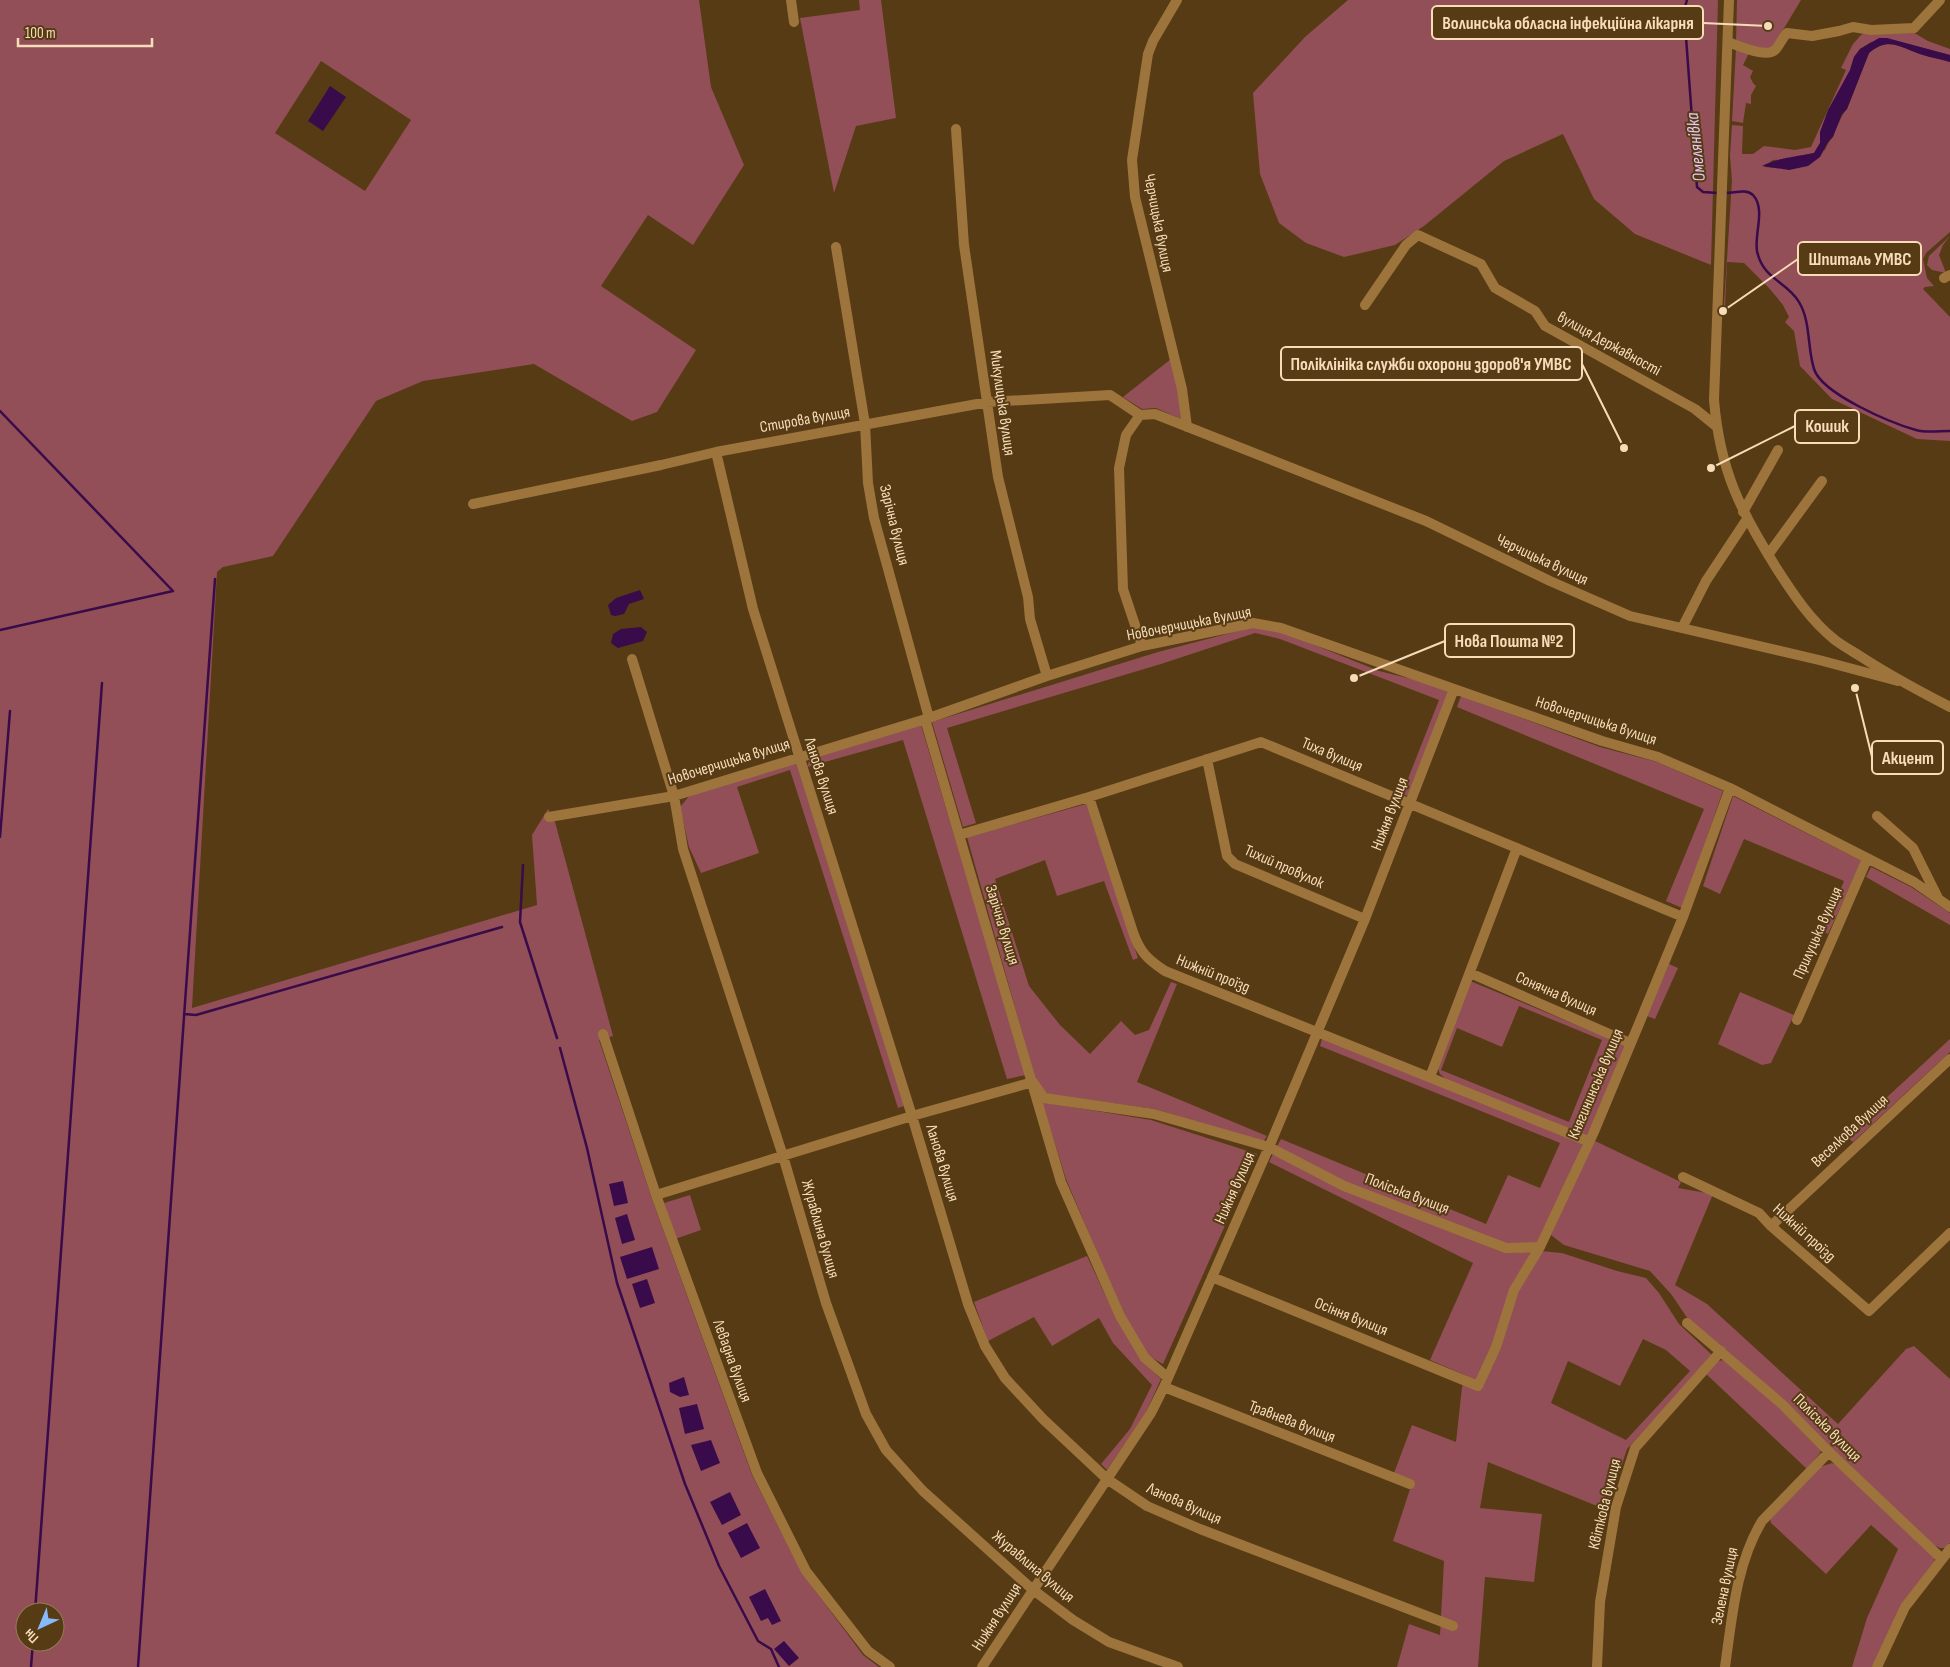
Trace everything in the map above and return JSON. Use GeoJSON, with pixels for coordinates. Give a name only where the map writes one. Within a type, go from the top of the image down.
{"type":"FeatureCollection","features":[{"type":"Feature","properties":{"kind":"street"},"geometry":{"type":"LineString","coordinates":[[791,0],[794,22]]}},
{"type":"Feature","properties":{"kind":"street","name":"Черчицька вулиця"},"geometry":{"type":"LineString","coordinates":[[1177,0],[1153,41],[1148,54],[1132,160],[1135,197],[1182,389],[1187,427]]}},
{"type":"Feature","properties":{"kind":"street"},"geometry":{"type":"LineString","coordinates":[[1729,0],[1714,400],[1716,426],[1728,475],[1745,516],[1768,555],[1802,605],[1828,634],[1898,681],[1950,707]]}},
{"type":"Feature","properties":{"kind":"street"},"geometry":{"type":"LineString","coordinates":[[1728,42],[1743,48],[1767,53],[1776,49],[1787,33],[1817,35],[1852,27],[1871,30],[1914,28],[1940,0]]}},
{"type":"Feature","properties":{"kind":"street","name":"Микулицька вулиця"},"geometry":{"type":"LineString","coordinates":[[956,129],[964,245],[998,477],[1028,597],[1030,619],[1047,676]]}},
{"type":"Feature","properties":{"kind":"street","name":"вулиця Державності"},"geometry":{"type":"LineString","coordinates":[[1365,305],[1406,245],[1418,235],[1481,264],[1495,288],[1534,311],[1546,326],[1695,410],[1716,426]]}},
{"type":"Feature","properties":{"kind":"street","name":"Зарічна вулиця"},"geometry":{"type":"LineString","coordinates":[[836,247],[866,424],[868,483],[874,518],[927,718],[1061,1182],[1120,1316],[1145,1358],[1168,1377]]}},
{"type":"Feature","properties":{"kind":"street","name":"Стирова вулиця"},"geometry":{"type":"LineString","coordinates":[[474,504],[716,452],[988,402],[1110,395],[1140,415]]}},
{"type":"Feature","properties":{"kind":"street","name":"Черчицька вулиця"},"geometry":{"type":"LineString","coordinates":[[1140,415],[1155,414],[1426,521],[1550,581],[1630,616],[1898,681]]}},
{"type":"Feature","properties":{"kind":"street"},"geometry":{"type":"LineString","coordinates":[[1140,415],[1126,435],[1120,468],[1123,589],[1142,646]]}},
{"type":"Feature","properties":{"kind":"street"},"geometry":{"type":"LineString","coordinates":[[1682,628],[1706,581],[1745,516],[1778,450]]}},
{"type":"Feature","properties":{"kind":"street","name":"Ланова вулиця"},"geometry":{"type":"LineString","coordinates":[[716,452],[753,609],[912,1116],[968,1304],[985,1346],[1005,1378],[1043,1419],[1107,1479],[1146,1506],[1200,1529],[1453,1626]]}},
{"type":"Feature","properties":{"kind":"street"},"geometry":{"type":"LineString","coordinates":[[1768,555],[1822,481]]}},
{"type":"Feature","properties":{"kind":"street","name":"Новочерчицька вулиця"},"geometry":{"type":"LineString","coordinates":[[549,817],[674,796],[927,718],[1047,676],[1142,646],[1253,623],[1281,628],[1602,741],[1658,757],[1730,788],[1914,882],[1950,907]]}},
{"type":"Feature","properties":{"kind":"street","name":"Журавлина вулиця"},"geometry":{"type":"LineString","coordinates":[[632,658],[674,796],[682,849],[783,1156],[826,1303],[866,1414],[886,1450],[922,1491],[1032,1589],[1073,1620],[1109,1642],[1178,1667]]}},
{"type":"Feature","properties":{"kind":"street","name":"Нижня вулиця"},"geometry":{"type":"LineString","coordinates":[[982,1667],[1150,1413],[1164,1387],[1269,1147],[1365,919],[1454,689]]}},
{"type":"Feature","properties":{"kind":"street","name":"Тиха вулиця"},"geometry":{"type":"LineString","coordinates":[[960,835],[1089,797],[1260,742],[1683,917]]}},
{"type":"Feature","properties":{"kind":"street","name":"Тихий провулок"},"geometry":{"type":"LineString","coordinates":[[1207,759],[1227,856],[1235,864],[1365,919]]}},
{"type":"Feature","properties":{"kind":"street","name":"Княгининська вулиця"},"geometry":{"type":"LineString","coordinates":[[1478,1386],[1496,1347],[1514,1290],[1540,1247],[1588,1141],[1593,1134],[1683,917],[1730,788]]}},
{"type":"Feature","properties":{"kind":"street","name":"Нижній проїзд"},"geometry":{"type":"LineString","coordinates":[[1089,797],[1138,946],[1149,960],[1165,971],[1588,1141]]}},
{"type":"Feature","properties":{"kind":"street"},"geometry":{"type":"LineString","coordinates":[[1877,816],[1913,848],[1939,899]]}},
{"type":"Feature","properties":{"kind":"street"},"geometry":{"type":"LineString","coordinates":[[1430,1077],[1517,848]]}},
{"type":"Feature","properties":{"kind":"street","name":"Прилуцька вулиця"},"geometry":{"type":"LineString","coordinates":[[1796,1020],[1867,858]]}},
{"type":"Feature","properties":{"kind":"street","name":"Сонячна вулиця"},"geometry":{"type":"LineString","coordinates":[[1470,973],[1630,1042]]}},
{"type":"Feature","properties":{"kind":"street","name":"Левадна вулиця"},"geometry":{"type":"LineString","coordinates":[[603,1034],[656,1195],[756,1473],[806,1571],[868,1652],[890,1667]]}},
{"type":"Feature","properties":{"kind":"street","name":"Веселкова вулиця"},"geometry":{"type":"LineString","coordinates":[[1771,1226],[1950,1059]]}},
{"type":"Feature","properties":{"kind":"street"},"geometry":{"type":"LineString","coordinates":[[656,1195],[912,1116],[1033,1082]]}},
{"type":"Feature","properties":{"kind":"street","name":"Зарічна вулиця"},"geometry":{"type":"LineString","coordinates":[[1033,1082],[1044,1098],[1154,1114],[1269,1147]]}},
{"type":"Feature","properties":{"kind":"street","name":"Поліська вулиця"},"geometry":{"type":"LineString","coordinates":[[1269,1147],[1344,1186],[1506,1248],[1540,1247]]}},
{"type":"Feature","properties":{"kind":"street","name":"Нижній проїзд"},"geometry":{"type":"LineString","coordinates":[[1683,1177],[1759,1213],[1771,1226],[1869,1311],[1950,1233]]}},
{"type":"Feature","properties":{"kind":"street","name":"Осіння вулиця"},"geometry":{"type":"LineString","coordinates":[[1212,1277],[1478,1386]]}},
{"type":"Feature","properties":{"kind":"street","name":"Поліська вулиця"},"geometry":{"type":"LineString","coordinates":[[1687,1323],[1783,1405],[1829,1452],[1942,1559]]}},
{"type":"Feature","properties":{"kind":"street","name":"Квіткова вулиця"},"geometry":{"type":"LineString","coordinates":[[1597,1667],[1601,1592],[1616,1507],[1635,1448],[1721,1351]]}},
{"type":"Feature","properties":{"kind":"street","name":"Травнева вулиця"},"geometry":{"type":"LineString","coordinates":[[1164,1387],[1410,1484]]}},
{"type":"Feature","properties":{"kind":"street","name":"Зелена вулиця"},"geometry":{"type":"LineString","coordinates":[[1725,1667],[1740,1573],[1755,1533],[1762,1522],[1829,1452]]}},
{"type":"Feature","properties":{"kind":"street"},"geometry":{"type":"LineString","coordinates":[[1877,1667],[1905,1608],[1950,1550]]}},
{"type":"Feature","properties":{"kind":"shaded area"},"geometry":{"type":"Polygon","coordinates":[[[0,0],[699,0],[711,87],[744,165],[693,245],[648,215],[601,286],[696,350],[657,412],[632,421],[534,364],[423,381],[376,401],[273,556],[223,567],[217,572],[192,1008],[537,905],[532,835],[548,809],[555,822],[613,1036],[599,1040],[651,1196],[752,1475],[802,1573],[863,1655],[879,1667],[0,1667],[0,0]],[[321,61],[275,133],[365,191],[411,120],[321,61]]]}},
{"type":"Feature","properties":{"kind":"shaded area"},"geometry":{"type":"Polygon","coordinates":[[[859,0],[881,0],[896,118],[856,126],[834,193],[800,18],[860,10],[859,0]]]}},
{"type":"Feature","properties":{"kind":"shaded area"},"geometry":{"type":"Polygon","coordinates":[[[1348,0],[1718,0],[1711,265],[1635,234],[1594,199],[1563,134],[1504,161],[1424,226],[1395,245],[1344,257],[1306,243],[1279,223],[1260,174],[1253,93],[1305,37],[1348,0]]]}},
{"type":"Feature","properties":{"kind":"shaded area"},"geometry":{"type":"Polygon","coordinates":[[[1737,0],[1801,0],[1771,50],[1736,43],[1737,0]]]}},
{"type":"Feature","properties":{"kind":"shaded area"},"geometry":{"type":"Polygon","coordinates":[[[1911,31],[1928,41],[1950,49],[1950,55],[1900,42],[1871,42],[1860,49],[1854,57],[1850,70],[1820,132],[1820,143],[1814,153],[1773,160],[1764,167],[1778,168],[1825,150],[1847,109],[1869,53],[1876,48],[1894,44],[1920,54],[1950,62],[1950,232],[1926,253],[1923,259],[1927,278],[1934,286],[1923,289],[1950,317],[1950,441],[1917,439],[1832,399],[1800,366],[1794,331],[1785,322],[1789,317],[1783,305],[1744,263],[1727,262],[1725,308],[1724,305],[1732,181],[1730,156],[1732,125],[1743,126],[1742,154],[1753,154],[1764,146],[1795,150],[1811,147],[1846,70],[1841,68],[1853,44],[1865,33],[1911,31]]]}},
{"type":"Feature","properties":{"kind":"shaded area"},"geometry":{"type":"Polygon","coordinates":[[[1879,38],[1887,38],[1950,55],[1950,62],[1896,45],[1883,45],[1876,48],[1869,53],[1847,109],[1842,114],[1833,137],[1820,157],[1808,166],[1789,170],[1762,166],[1779,160],[1814,153],[1820,143],[1820,132],[1828,110],[1850,70],[1854,57],[1860,49],[1879,38]]]}},
{"type":"Feature","properties":{"kind":"shaded area"},"geometry":{"type":"Polygon","coordinates":[[[1736,49],[1749,53],[1743,65],[1753,71],[1750,77],[1756,86],[1751,95],[1751,104],[1746,103],[1743,123],[1732,121],[1736,49]]]}},
{"type":"Feature","properties":{"kind":"shaded area"},"geometry":{"type":"Polygon","coordinates":[[[330,86],[346,97],[323,131],[308,121],[330,86]]]}},
{"type":"Feature","properties":{"kind":"shaded area"},"geometry":{"type":"Polygon","coordinates":[[[1950,236],[1943,245],[1939,255],[1946,273],[1932,270],[1927,265],[1929,256],[1950,236]]]}},
{"type":"Feature","properties":{"kind":"shaded area"},"geometry":{"type":"Polygon","coordinates":[[[1171,359],[1178,390],[1181,419],[1156,408],[1142,409],[1123,397],[1171,359]]]}},
{"type":"Feature","properties":{"kind":"shaded area"},"geometry":{"type":"Polygon","coordinates":[[[640,590],[644,599],[629,604],[624,614],[611,615],[608,605],[616,598],[640,590]]]}},
{"type":"Feature","properties":{"kind":"shaded area"},"geometry":{"type":"Polygon","coordinates":[[[641,627],[647,632],[643,641],[618,648],[611,643],[613,634],[621,629],[641,627]]]}},
{"type":"Feature","properties":{"kind":"shaded area"},"geometry":{"type":"Polygon","coordinates":[[[1253,627],[1282,632],[1379,671],[1416,680],[1448,692],[1408,796],[1402,794],[1439,700],[1280,639],[1255,633],[1161,664],[947,728],[976,823],[963,827],[932,722],[1158,652],[1253,627]]]}},
{"type":"Feature","properties":{"kind":"shaded area"},"geometry":{"type":"Polygon","coordinates":[[[1461,696],[1600,747],[1657,762],[1723,791],[1682,908],[1666,901],[1704,809],[1457,707],[1461,696]]]}},
{"type":"Feature","properties":{"kind":"shaded area"},"geometry":{"type":"Polygon","coordinates":[[[921,725],[1026,1075],[1007,1079],[903,740],[807,767],[810,759],[921,725]]]}},
{"type":"Feature","properties":{"kind":"shaded area"},"geometry":{"type":"Polygon","coordinates":[[[796,762],[904,1106],[898,1108],[790,770],[737,787],[759,853],[701,873],[689,847],[680,807],[690,795],[796,762]]]}},
{"type":"Feature","properties":{"kind":"shaded area"},"geometry":{"type":"Polygon","coordinates":[[[1733,796],[1862,861],[1828,934],[1823,931],[1844,881],[1744,839],[1720,894],[1703,886],[1733,796]]]}},
{"type":"Feature","properties":{"kind":"shaded area"},"geometry":{"type":"Polygon","coordinates":[[[1086,804],[1138,958],[1133,960],[1104,881],[1057,896],[1045,860],[995,879],[1029,986],[1060,1025],[1090,1054],[1121,1021],[1135,1035],[1149,1030],[1171,982],[1177,984],[1137,1082],[1267,1136],[1263,1142],[1155,1109],[1046,1094],[1035,1078],[967,837],[1086,804]]]}},
{"type":"Feature","properties":{"kind":"shaded area"},"geometry":{"type":"Polygon","coordinates":[[[1871,867],[1911,887],[1950,913],[1950,925],[1866,877],[1871,867]]]}},
{"type":"Feature","properties":{"kind":"shaded area"},"geometry":{"type":"Polygon","coordinates":[[[1669,964],[1678,968],[1655,1019],[1647,1016],[1669,964]]]}},
{"type":"Feature","properties":{"kind":"shaded area"},"geometry":{"type":"Polygon","coordinates":[[[1470,981],[1625,1045],[1587,1137],[1448,1081],[1440,1074],[1437,1066],[1470,981]],[[1519,1006],[1502,1047],[1457,1028],[1441,1070],[1569,1122],[1602,1040],[1519,1006]]]}},
{"type":"Feature","properties":{"kind":"shaded area"},"geometry":{"type":"Polygon","coordinates":[[[1740,992],[1794,1015],[1771,1063],[1762,1065],[1718,1044],[1740,992]]]}},
{"type":"Feature","properties":{"kind":"shaded area"},"geometry":{"type":"Polygon","coordinates":[[[1322,1039],[1584,1142],[1538,1244],[1506,1245],[1345,1182],[1277,1146],[1281,1139],[1486,1224],[1508,1175],[1540,1188],[1560,1143],[1320,1046],[1322,1039]]]}},
{"type":"Feature","properties":{"kind":"shaded area"},"geometry":{"type":"Polygon","coordinates":[[[1950,1039],[1950,1052],[1853,1142],[1845,1136],[1950,1039]]]}},
{"type":"Feature","properties":{"kind":"shaded area"},"geometry":{"type":"Polygon","coordinates":[[[1042,1102],[1151,1120],[1257,1154],[1163,1364],[1147,1355],[1123,1314],[1066,1179],[1042,1102]]]}},
{"type":"Feature","properties":{"kind":"shaded area"},"geometry":{"type":"Polygon","coordinates":[[[1593,1140],[1681,1182],[1678,1188],[1713,1194],[1675,1285],[1707,1304],[1838,1424],[1906,1349],[1914,1346],[1950,1379],[1950,1543],[1946,1548],[1940,1548],[1932,1544],[1690,1322],[1671,1294],[1650,1271],[1564,1245],[1551,1235],[1593,1140]]]}},
{"type":"Feature","properties":{"kind":"shaded area"},"geometry":{"type":"Polygon","coordinates":[[[1273,1154],[1505,1252],[1540,1251],[1562,1253],[1617,1271],[1646,1278],[1659,1293],[1679,1324],[1713,1356],[1627,1449],[1607,1510],[1488,1462],[1480,1508],[1542,1514],[1534,1582],[1485,1577],[1478,1667],[1397,1667],[1409,1624],[1440,1635],[1444,1561],[1393,1541],[1413,1480],[1394,1473],[1412,1425],[1456,1442],[1462,1387],[1467,1376],[1430,1360],[1473,1263],[1269,1162],[1273,1154]],[[1643,1339],[1620,1386],[1568,1361],[1551,1403],[1626,1440],[1690,1371],[1666,1350],[1643,1339]]]}},
{"type":"Feature","properties":{"kind":"shaded area"},"geometry":{"type":"Polygon","coordinates":[[[623,1181],[628,1203],[614,1206],[609,1184],[623,1181]]]}},
{"type":"Feature","properties":{"kind":"shaded area"},"geometry":{"type":"Polygon","coordinates":[[[690,1195],[701,1230],[675,1239],[664,1203],[690,1195]]]}},
{"type":"Feature","properties":{"kind":"shaded area"},"geometry":{"type":"Polygon","coordinates":[[[627,1214],[635,1240],[622,1244],[615,1218],[627,1214]]]}},
{"type":"Feature","properties":{"kind":"shaded area"},"geometry":{"type":"Polygon","coordinates":[[[652,1247],[659,1269],[627,1279],[620,1257],[652,1247]]]}},
{"type":"Feature","properties":{"kind":"shaded area"},"geometry":{"type":"Polygon","coordinates":[[[1087,1256],[1116,1318],[1142,1361],[1161,1379],[1146,1412],[1107,1470],[1101,1464],[1130,1429],[1152,1385],[1113,1343],[1099,1318],[1052,1346],[1034,1317],[988,1341],[974,1302],[1087,1256]]]}},
{"type":"Feature","properties":{"kind":"shaded area"},"geometry":{"type":"Polygon","coordinates":[[[647,1279],[655,1303],[640,1308],[632,1284],[647,1279]]]}},
{"type":"Feature","properties":{"kind":"shaded area"},"geometry":{"type":"Polygon","coordinates":[[[1724,1360],[1778,1405],[1821,1450],[1807,1469],[1705,1373],[1718,1361],[1724,1360]]]}},
{"type":"Feature","properties":{"kind":"shaded area"},"geometry":{"type":"Polygon","coordinates":[[[684,1377],[689,1395],[680,1397],[670,1392],[669,1383],[684,1377]]]}},
{"type":"Feature","properties":{"kind":"shaded area"},"geometry":{"type":"Polygon","coordinates":[[[697,1404],[704,1429],[685,1434],[679,1408],[697,1404]]]}},
{"type":"Feature","properties":{"kind":"shaded area"},"geometry":{"type":"Polygon","coordinates":[[[711,1440],[720,1463],[701,1471],[691,1445],[711,1440]]]}},
{"type":"Feature","properties":{"kind":"shaded area"},"geometry":{"type":"Polygon","coordinates":[[[1832,1463],[1839,1466],[1935,1557],[1934,1562],[1901,1605],[1872,1667],[1852,1667],[1867,1618],[1898,1549],[1871,1525],[1826,1574],[1771,1523],[1770,1518],[1820,1467],[1832,1463]]]}},
{"type":"Feature","properties":{"kind":"shaded area"},"geometry":{"type":"Polygon","coordinates":[[[730,1492],[741,1515],[722,1525],[710,1502],[730,1492]]]}},
{"type":"Feature","properties":{"kind":"shaded area"},"geometry":{"type":"Polygon","coordinates":[[[747,1523],[760,1548],[741,1558],[728,1533],[747,1523]]]}},
{"type":"Feature","properties":{"kind":"shaded area"},"geometry":{"type":"Polygon","coordinates":[[[765,1589],[781,1621],[772,1625],[768,1618],[761,1621],[749,1597],[765,1589]]]}},
{"type":"Feature","properties":{"kind":"shaded area"},"geometry":{"type":"Polygon","coordinates":[[[784,1641],[799,1658],[789,1666],[774,1649],[784,1641]]]}},
{"type":"Feature","properties":{"kind":"waterway","name":"Омелянівка"},"geometry":{"type":"LineString","coordinates":[[1687,0],[1684,10],[1697,187],[1703,192],[1718,193]]}},
{"type":"Feature","properties":{"kind":"waterway","name":"Омелянівка"},"geometry":{"type":"LineString","coordinates":[[1724,193],[1746,192],[1753,195],[1757,201],[1759,214],[1756,244],[1760,261],[1764,268],[1788,289],[1799,302],[1807,326],[1814,369],[1820,379],[1843,397],[1891,421],[1920,431],[1950,431]]}},
{"type":"Feature","properties":{"kind":"waterway"},"geometry":{"type":"LineString","coordinates":[[0,411],[173,591],[0,630]]}},
{"type":"Feature","properties":{"kind":"waterway"},"geometry":{"type":"LineString","coordinates":[[138,1667],[215,579]]}},
{"type":"Feature","properties":{"kind":"waterway"},"geometry":{"type":"LineString","coordinates":[[36,1602],[102,683]]}},
{"type":"Feature","properties":{"kind":"waterway"},"geometry":{"type":"LineString","coordinates":[[0,837],[10,711]]}},
{"type":"Feature","properties":{"kind":"waterway"},"geometry":{"type":"LineString","coordinates":[[523,865],[520,922],[557,1038]]}},
{"type":"Feature","properties":{"kind":"waterway"},"geometry":{"type":"LineString","coordinates":[[184,1014],[196,1015],[502,927]]}},
{"type":"Feature","properties":{"kind":"waterway"},"geometry":{"type":"LineString","coordinates":[[560,1048],[587,1148],[617,1283],[685,1484],[719,1566],[758,1641],[771,1649],[779,1667]]}},
{"type":"Feature","properties":{"kind":"waterway"},"geometry":{"type":"LineString","coordinates":[[31,1667],[32,1652]]}},
{"type":"Feature","properties":{"kind":"place","name":"Волинська обласна інфекційна лікарня"},"geometry":{"type":"Point","coordinates":[1768,26]}},
{"type":"Feature","properties":{"kind":"place","name":"Шпиталь УМВС"},"geometry":{"type":"Point","coordinates":[1723,311]}},
{"type":"Feature","properties":{"kind":"place","name":"Поліклініка служби охорони здоров'я УМВС"},"geometry":{"type":"Point","coordinates":[1624,448]}},
{"type":"Feature","properties":{"kind":"place","name":"Кошик"},"geometry":{"type":"Point","coordinates":[1711,468]}},
{"type":"Feature","properties":{"kind":"place","name":"Нова Пошта №2"},"geometry":{"type":"Point","coordinates":[1354,678]}},
{"type":"Feature","properties":{"kind":"place","name":"Акцент"},"geometry":{"type":"Point","coordinates":[1855,688]}}]}
